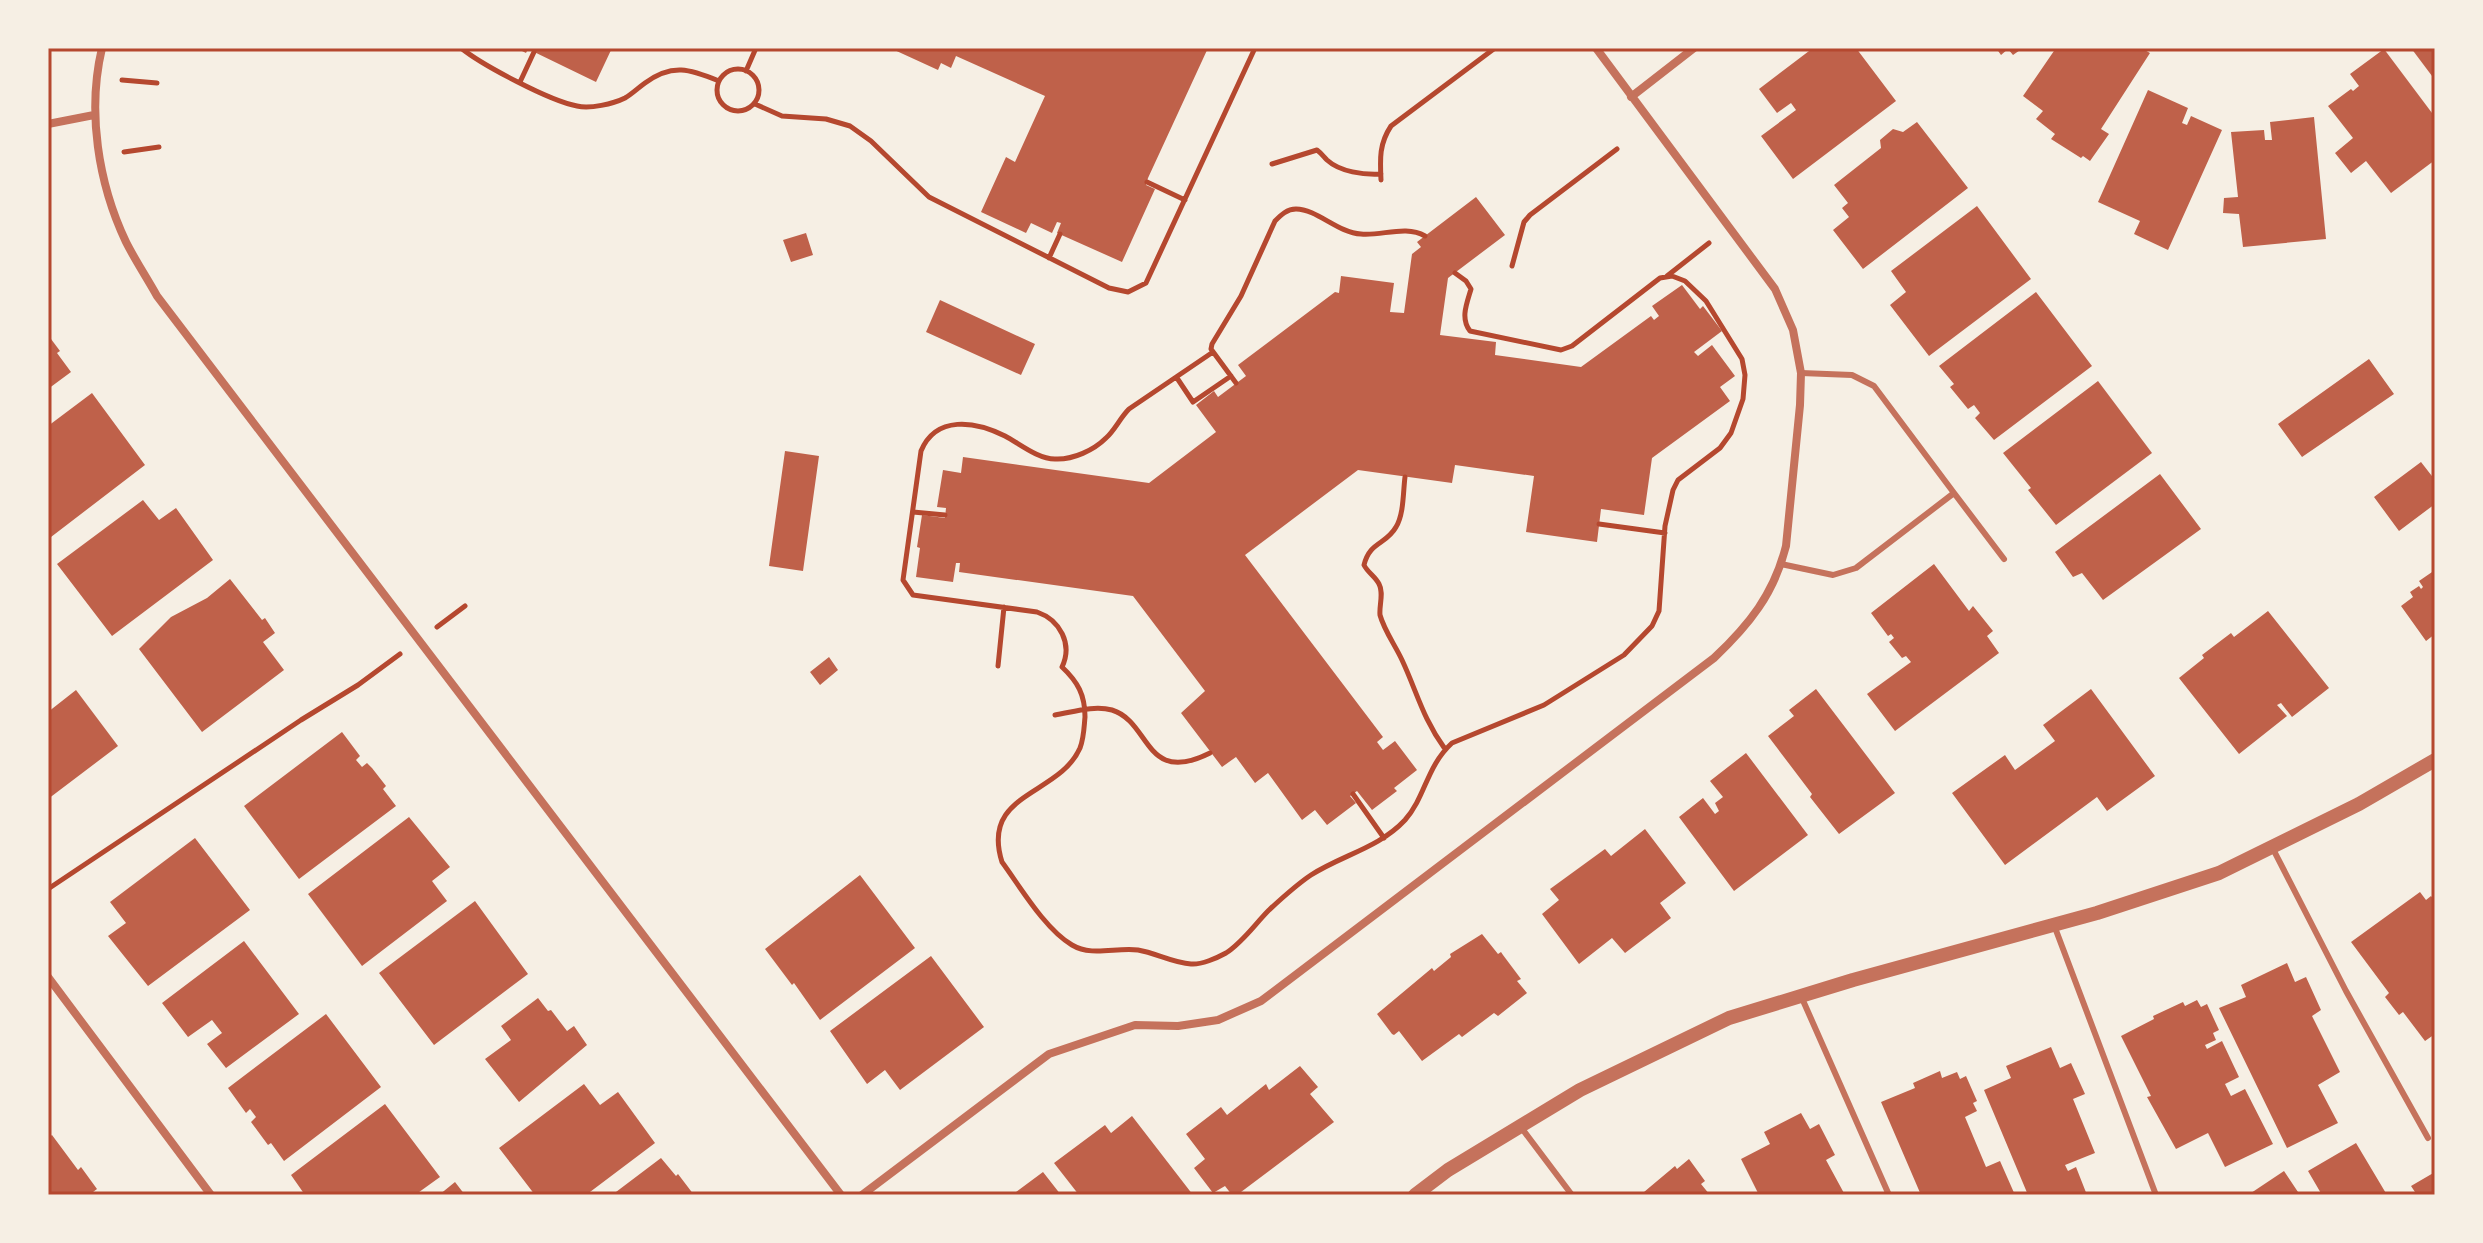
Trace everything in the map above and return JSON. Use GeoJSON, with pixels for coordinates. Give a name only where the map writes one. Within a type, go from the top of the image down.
{"type":"FeatureCollection","features":[{"type":"Feature","properties":{"kind":"street"},"geometry":{"type":"LineString","coordinates":[[102,48],[95,79],[94,115],[105,182],[125,241],[157,296],[841,1195]]}},
{"type":"Feature","properties":{"kind":"street"},"geometry":{"type":"LineString","coordinates":[[862,1195],[1049,1054],[1135,1025],[1178,1026],[1218,1020],[1261,1001],[1714,658],[1744,630],[1770,591],[1786,546],[1799,421],[1801,373],[1793,330],[1775,289],[1596,48]]}},
{"type":"Feature","properties":{"kind":"street"},"geometry":{"type":"LineString","coordinates":[[1631,97],[1694,48]]}},
{"type":"Feature","properties":{"kind":"street"},"geometry":{"type":"LineString","coordinates":[[48,124],[94,115]]}},
{"type":"Feature","properties":{"kind":"street"},"geometry":{"type":"LineString","coordinates":[[1415,1195],[1448,1170],[1580,1090],[1729,1018],[2097,913],[2219,873],[2359,804],[2435,760]]}},
{"type":"Feature","properties":{"kind":"street"},"geometry":{"type":"LineString","coordinates":[[48,977],[211,1195]]}},
{"type":"Feature","properties":{"kind":"lane"},"geometry":{"type":"LineString","coordinates":[[1801,373],[1852,375],[1874,386],[2004,559]]}},
{"type":"Feature","properties":{"kind":"lane"},"geometry":{"type":"LineString","coordinates":[[1781,564],[1833,575],[1856,568],[1954,493]]}},
{"type":"Feature","properties":{"kind":"lane"},"geometry":{"type":"LineString","coordinates":[[2272,847],[2346,991],[2428,1138]]}},
{"type":"Feature","properties":{"kind":"lane"},"geometry":{"type":"LineString","coordinates":[[2054,925],[2156,1195]]}},
{"type":"Feature","properties":{"kind":"lane"},"geometry":{"type":"LineString","coordinates":[[1801,996],[1889,1195]]}},
{"type":"Feature","properties":{"kind":"lane"},"geometry":{"type":"LineString","coordinates":[[1520,1126],[1572,1195]]}},
{"type":"Feature","properties":{"kind":"path"},"geometry":{"type":"LineString","coordinates":[[461,48],[541,93],[579,107],[625,98],[658,74],[671,69],[695,71],[719,81]]}},
{"type":"Feature","properties":{"kind":"path"},"geometry":{"type":"LineString","coordinates":[[746,71],[756,48]]}},
{"type":"Feature","properties":{"kind":"path"},"geometry":{"type":"LineString","coordinates":[[755,104],[782,116],[826,119],[850,126],[871,141],[929,197],[1109,288],[1128,292],[1146,283],[1255,48]]}},
{"type":"Feature","properties":{"kind":"path"},"geometry":{"type":"LineString","coordinates":[[1272,164],[1317,150],[1329,162],[1353,172],[1381,177],[1380,151],[1391,126],[1495,48]]}},
{"type":"Feature","properties":{"kind":"path"},"geometry":{"type":"LineString","coordinates":[[520,82],[534,52]]}},
{"type":"Feature","properties":{"kind":"path"},"geometry":{"type":"LineString","coordinates":[[738,67],[754,74],[761,90],[755,104],[738,112],[722,106],[716,90],[719,81],[722,74],[738,67]]}},
{"type":"Feature","properties":{"kind":"path"},"geometry":{"type":"LineString","coordinates":[[101,156],[159,147]]}},
{"type":"Feature","properties":{"kind":"path"},"geometry":{"type":"LineString","coordinates":[[1512,266],[1519,235],[1530,215],[1617,149]]}},
{"type":"Feature","properties":{"kind":"path"},"geometry":{"type":"LineString","coordinates":[[1147,182],[1185,200]]}},
{"type":"Feature","properties":{"kind":"path"},"geometry":{"type":"LineString","coordinates":[[1236,383],[1213,352],[1212,344],[1241,296],[1275,221],[1290,209],[1301,209],[1345,231],[1362,234],[1404,231],[1425,236]]}},
{"type":"Feature","properties":{"kind":"path"},"geometry":{"type":"LineString","coordinates":[[1049,258],[1060,234]]}},
{"type":"Feature","properties":{"kind":"path"},"geometry":{"type":"LineString","coordinates":[[1666,277],[1685,261]]}},
{"type":"Feature","properties":{"kind":"path"},"geometry":{"type":"LineString","coordinates":[[1213,352],[1129,409],[1108,437],[1073,457],[1055,460],[1001,434],[969,425],[937,429],[926,439],[921,451],[903,580],[913,595],[1037,612],[1058,625],[1068,656],[1062,667],[1084,695],[1084,730],[1080,748],[1069,764],[1010,809],[1000,822],[997,848],[1002,862],[1056,934],[1082,950],[1139,950],[1192,964],[1226,953],[1269,910],[1313,874],[1384,838],[1408,817],[1431,768],[1452,743],[1544,705],[1624,655],[1638,642],[1652,626],[1659,611],[1665,533],[1673,490],[1678,480],[1720,448],[1731,433],[1743,399],[1745,375],[1742,359],[1706,301],[1685,281],[1672,276],[1660,278],[1572,346],[1561,350],[1470,331],[1465,325],[1465,313],[1471,289],[1455,273]]}},
{"type":"Feature","properties":{"kind":"path"},"geometry":{"type":"LineString","coordinates":[[1177,377],[1193,402],[1231,376]]}},
{"type":"Feature","properties":{"kind":"path"},"geometry":{"type":"LineString","coordinates":[[1405,477],[1399,524],[1391,535],[1372,547],[1364,565],[1379,582],[1380,613],[1386,629],[1430,729],[1445,749]]}},
{"type":"Feature","properties":{"kind":"path"},"geometry":{"type":"LineString","coordinates":[[913,512],[945,515]]}},
{"type":"Feature","properties":{"kind":"path"},"geometry":{"type":"LineString","coordinates":[[1599,524],[1665,533]]}},
{"type":"Feature","properties":{"kind":"path"},"geometry":{"type":"LineString","coordinates":[[998,666],[1004,607]]}},
{"type":"Feature","properties":{"kind":"path"},"geometry":{"type":"LineString","coordinates":[[48,889],[358,685],[419,640]]}},
{"type":"Feature","properties":{"kind":"path"},"geometry":{"type":"LineString","coordinates":[[1055,715],[1101,708],[1115,711],[1126,718],[1152,752],[1165,759],[1179,762],[1195,760],[1210,753]]}},
{"type":"Feature","properties":{"kind":"path"},"geometry":{"type":"LineString","coordinates":[[1353,794],[1384,838]]}},
{"type":"Feature","properties":{"kind":"building"},"geometry":{"type":"Polygon","coordinates":[[[516,48],[612,48],[596,82],[528,49],[526,53],[516,48]]]}},
{"type":"Feature","properties":{"kind":"building"},"geometry":{"type":"Polygon","coordinates":[[[890,48],[1208,48],[1148,178],[1146,185],[1155,189],[1122,262],[1057,233],[1061,223],[1057,222],[1052,233],[1031,223],[1026,233],[981,212],[1006,157],[1015,162],[1045,96],[956,56],[951,68],[941,63],[938,70],[890,48]]]}},
{"type":"Feature","properties":{"kind":"building"},"geometry":{"type":"Polygon","coordinates":[[[1813,48],[1856,48],[1896,101],[1793,179],[1761,136],[1796,110],[1791,103],[1777,113],[1759,89],[1813,48]]]}},
{"type":"Feature","properties":{"kind":"building"},"geometry":{"type":"Polygon","coordinates":[[[1996,48],[2023,48],[2013,55],[2008,49],[2001,55],[1996,48]]]}},
{"type":"Feature","properties":{"kind":"building"},"geometry":{"type":"Polygon","coordinates":[[[2056,48],[2141,48],[2150,53],[2101,129],[2109,134],[2090,161],[2051,139],[2055,134],[2036,119],[2043,111],[2023,96],[2056,48]]]}},
{"type":"Feature","properties":{"kind":"building"},"geometry":{"type":"Polygon","coordinates":[[[2411,48],[2435,48],[2435,80],[2411,48]]]}},
{"type":"Feature","properties":{"kind":"building"},"geometry":{"type":"Polygon","coordinates":[[[2384,49],[2435,117],[2435,160],[2391,193],[2366,161],[2351,173],[2335,153],[2353,138],[2328,106],[2359,86],[2350,74],[2384,49]]]}},
{"type":"Feature","properties":{"kind":"building"},"geometry":{"type":"Polygon","coordinates":[[[2148,90],[2188,108],[2182,123],[2187,125],[2191,116],[2222,130],[2168,250],[2134,234],[2140,221],[2098,202],[2148,90]]]}},
{"type":"Feature","properties":{"kind":"building"},"geometry":{"type":"Polygon","coordinates":[[[2314,117],[2326,239],[2243,247],[2239,214],[2223,213],[2224,198],[2238,197],[2231,132],[2264,130],[2265,140],[2272,140],[2270,122],[2314,117]]]}},
{"type":"Feature","properties":{"kind":"building"},"geometry":{"type":"Polygon","coordinates":[[[1917,122],[1968,188],[1863,269],[1833,230],[1849,217],[1842,208],[1848,203],[1834,185],[1881,148],[1880,140],[1893,129],[1903,132],[1917,122]]]}},
{"type":"Feature","properties":{"kind":"building"},"geometry":{"type":"Polygon","coordinates":[[[1476,197],[1505,235],[1448,278],[1440,335],[1496,342],[1495,355],[1581,367],[1651,316],[1654,320],[1659,316],[1652,306],[1682,285],[1722,331],[1694,352],[1698,356],[1712,345],[1735,376],[1720,387],[1730,401],[1652,458],[1644,515],[1601,509],[1597,542],[1526,532],[1534,476],[1455,465],[1452,483],[1358,470],[1245,555],[1383,737],[1377,742],[1383,750],[1395,741],[1417,770],[1394,788],[1397,791],[1372,810],[1357,791],[1350,796],[1356,803],[1327,825],[1315,810],[1302,820],[1268,773],[1255,783],[1236,757],[1222,767],[1181,713],[1205,691],[1133,596],[959,572],[960,563],[956,563],[953,582],[916,577],[922,515],[945,518],[946,508],[937,507],[943,470],[961,473],[963,457],[1149,483],[1216,432],[1196,405],[1214,391],[1218,397],[1246,376],[1238,365],[1335,292],[1339,293],[1341,276],[1394,283],[1390,312],[1404,313],[1412,254],[1421,247],[1417,242],[1476,197]]]}},
{"type":"Feature","properties":{"kind":"building"},"geometry":{"type":"Polygon","coordinates":[[[1977,206],[2031,279],[1929,356],[1890,305],[1906,292],[1891,271],[1977,206]]]}},
{"type":"Feature","properties":{"kind":"building"},"geometry":{"type":"Polygon","coordinates":[[[806,233],[813,255],[791,262],[783,240],[806,233]]]}},
{"type":"Feature","properties":{"kind":"building"},"geometry":{"type":"Polygon","coordinates":[[[2036,292],[2092,366],[1994,440],[1975,418],[1980,413],[1974,405],[1968,409],[1950,387],[1954,384],[1939,366],[2036,292]]]}},
{"type":"Feature","properties":{"kind":"building"},"geometry":{"type":"Polygon","coordinates":[[[940,300],[1035,344],[1021,375],[926,332],[940,300]]]}},
{"type":"Feature","properties":{"kind":"building"},"geometry":{"type":"Polygon","coordinates":[[[48,335],[71,372],[48,389],[48,335]]]}},
{"type":"Feature","properties":{"kind":"building"},"geometry":{"type":"Polygon","coordinates":[[[2369,359],[2394,394],[2302,457],[2278,424],[2369,359]]]}},
{"type":"Feature","properties":{"kind":"building"},"geometry":{"type":"Polygon","coordinates":[[[2098,381],[2152,453],[2056,525],[2003,453],[2098,381]]]}},
{"type":"Feature","properties":{"kind":"building"},"geometry":{"type":"Polygon","coordinates":[[[92,393],[145,465],[51,537],[48,533],[48,426],[92,393]]]}},
{"type":"Feature","properties":{"kind":"building"},"geometry":{"type":"Polygon","coordinates":[[[785,451],[819,456],[803,571],[769,566],[785,451]]]}},
{"type":"Feature","properties":{"kind":"building"},"geometry":{"type":"Polygon","coordinates":[[[2421,462],[2435,480],[2435,504],[2399,531],[2374,497],[2421,462]]]}},
{"type":"Feature","properties":{"kind":"building"},"geometry":{"type":"Polygon","coordinates":[[[2160,474],[2201,529],[2103,600],[2082,573],[2073,577],[2055,552],[2160,474]]]}},
{"type":"Feature","properties":{"kind":"building"},"geometry":{"type":"Polygon","coordinates":[[[143,500],[159,520],[176,508],[213,560],[112,636],[57,564],[143,500]]]}},
{"type":"Feature","properties":{"kind":"building"},"geometry":{"type":"Polygon","coordinates":[[[1934,564],[1969,611],[1973,606],[1993,631],[1987,636],[1999,653],[1895,731],[1867,694],[1911,662],[1906,656],[1902,658],[1889,642],[1894,638],[1891,634],[1888,636],[1871,613],[1934,564]]]}},
{"type":"Feature","properties":{"kind":"building"},"geometry":{"type":"Polygon","coordinates":[[[2435,570],[2435,634],[2426,641],[2401,606],[2413,597],[2410,592],[2423,587],[2419,581],[2435,570]]]}},
{"type":"Feature","properties":{"kind":"building"},"geometry":{"type":"Polygon","coordinates":[[[230,579],[275,633],[263,642],[284,670],[202,732],[139,649],[171,617],[207,598],[230,579]]]}},
{"type":"Feature","properties":{"kind":"building"},"geometry":{"type":"Polygon","coordinates":[[[2268,611],[2329,688],[2292,717],[2281,703],[2277,705],[2287,716],[2239,754],[2179,678],[2231,633],[2234,637],[2268,611]]]}},
{"type":"Feature","properties":{"kind":"building"},"geometry":{"type":"Polygon","coordinates":[[[829,657],[838,670],[820,685],[810,672],[829,657]]]}},
{"type":"Feature","properties":{"kind":"building"},"geometry":{"type":"Polygon","coordinates":[[[1816,689],[1895,793],[1839,834],[1768,736],[1794,716],[1789,710],[1816,689]]]}},
{"type":"Feature","properties":{"kind":"building"},"geometry":{"type":"Polygon","coordinates":[[[2091,689],[2155,776],[2107,811],[2097,797],[2005,865],[1952,793],[2005,755],[2015,770],[2055,741],[2043,725],[2091,689]]]}},
{"type":"Feature","properties":{"kind":"building"},"geometry":{"type":"Polygon","coordinates":[[[76,690],[118,746],[48,799],[48,712],[76,690]]]}},
{"type":"Feature","properties":{"kind":"building"},"geometry":{"type":"Polygon","coordinates":[[[342,732],[360,756],[356,760],[362,767],[367,763],[372,768],[396,806],[299,879],[244,806],[342,732]]]}},
{"type":"Feature","properties":{"kind":"building"},"geometry":{"type":"Polygon","coordinates":[[[1746,753],[1808,835],[1734,891],[1679,817],[1703,798],[1715,814],[1719,811],[1715,803],[1723,797],[1710,781],[1746,753]]]}},
{"type":"Feature","properties":{"kind":"building"},"geometry":{"type":"Polygon","coordinates":[[[409,817],[450,867],[432,881],[447,901],[362,966],[308,894],[409,817]]]}},
{"type":"Feature","properties":{"kind":"building"},"geometry":{"type":"Polygon","coordinates":[[[1645,829],[1686,883],[1660,903],[1671,918],[1625,953],[1612,938],[1579,964],[1542,914],[1559,900],[1550,889],[1605,849],[1611,856],[1645,829]]]}},
{"type":"Feature","properties":{"kind":"building"},"geometry":{"type":"Polygon","coordinates":[[[195,838],[250,910],[148,986],[108,936],[126,923],[110,902],[195,838]]]}},
{"type":"Feature","properties":{"kind":"building"},"geometry":{"type":"Polygon","coordinates":[[[860,875],[915,948],[820,1020],[765,949],[860,875]]]}},
{"type":"Feature","properties":{"kind":"building"},"geometry":{"type":"Polygon","coordinates":[[[2420,892],[2426,900],[2431,896],[2435,901],[2435,1034],[2425,1041],[2403,1012],[2399,1015],[2385,997],[2389,993],[2351,942],[2420,892]]]}},
{"type":"Feature","properties":{"kind":"building"},"geometry":{"type":"Polygon","coordinates":[[[475,901],[528,974],[434,1045],[379,973],[475,901]]]}},
{"type":"Feature","properties":{"kind":"building"},"geometry":{"type":"Polygon","coordinates":[[[1482,934],[1498,954],[1501,952],[1521,979],[1517,981],[1527,993],[1498,1016],[1494,1013],[1422,1061],[1399,1031],[1392,1034],[1377,1014],[1432,968],[1434,971],[1451,957],[1450,954],[1482,934]]]}},
{"type":"Feature","properties":{"kind":"building"},"geometry":{"type":"Polygon","coordinates":[[[244,941],[299,1014],[226,1068],[207,1044],[222,1033],[212,1020],[188,1037],[162,1003],[244,941]]]}},
{"type":"Feature","properties":{"kind":"building"},"geometry":{"type":"Polygon","coordinates":[[[931,956],[984,1027],[900,1090],[885,1070],[867,1084],[830,1031],[931,956]]]}},
{"type":"Feature","properties":{"kind":"building"},"geometry":{"type":"Polygon","coordinates":[[[2287,963],[2295,982],[2306,977],[2321,1010],[2312,1016],[2340,1072],[2318,1085],[2338,1123],[2287,1148],[2219,1008],[2246,997],[2241,985],[2287,963]]]}},
{"type":"Feature","properties":{"kind":"building"},"geometry":{"type":"Polygon","coordinates":[[[538,998],[567,1031],[574,1026],[587,1045],[519,1102],[485,1059],[511,1040],[501,1026],[538,998]]]}},
{"type":"Feature","properties":{"kind":"building"},"geometry":{"type":"Polygon","coordinates":[[[2197,1000],[2201,1007],[2207,1004],[2219,1030],[2213,1033],[2216,1040],[2205,1045],[2207,1049],[2222,1041],[2239,1077],[2225,1084],[2231,1096],[2245,1089],[2273,1144],[2225,1167],[2208,1133],[2176,1149],[2147,1097],[2151,1096],[2121,1036],[2154,1019],[2153,1016],[2183,1002],[2185,1006],[2197,1000]]]}},
{"type":"Feature","properties":{"kind":"building"},"geometry":{"type":"Polygon","coordinates":[[[326,1014],[381,1087],[284,1161],[251,1122],[256,1117],[250,1109],[246,1113],[228,1088],[326,1014]]]}},
{"type":"Feature","properties":{"kind":"building"},"geometry":{"type":"Polygon","coordinates":[[[2051,1047],[2060,1068],[2071,1063],[2085,1094],[2073,1099],[2095,1153],[2065,1165],[2068,1171],[2076,1167],[2087,1195],[2028,1195],[1984,1090],[2011,1078],[2006,1066],[2051,1047]]]}},
{"type":"Feature","properties":{"kind":"building"},"geometry":{"type":"Polygon","coordinates":[[[1300,1066],[1318,1087],[1310,1094],[1334,1122],[1237,1195],[1232,1195],[1225,1186],[1213,1193],[1194,1168],[1205,1159],[1186,1134],[1221,1107],[1227,1115],[1266,1084],[1269,1090],[1300,1066]]]}},
{"type":"Feature","properties":{"kind":"building"},"geometry":{"type":"Polygon","coordinates":[[[1940,1071],[1942,1078],[1957,1072],[1960,1079],[1966,1076],[1977,1101],[1973,1103],[1977,1111],[1965,1117],[1986,1167],[2000,1161],[2015,1195],[1921,1195],[1881,1102],[1915,1088],[1913,1083],[1940,1071]]]}},
{"type":"Feature","properties":{"kind":"building"},"geometry":{"type":"Polygon","coordinates":[[[584,1084],[600,1105],[618,1092],[655,1143],[586,1195],[535,1195],[499,1148],[584,1084]]]}},
{"type":"Feature","properties":{"kind":"building"},"geometry":{"type":"Polygon","coordinates":[[[385,1104],[440,1177],[415,1195],[305,1195],[291,1175],[385,1104]]]}},
{"type":"Feature","properties":{"kind":"building"},"geometry":{"type":"Polygon","coordinates":[[[1801,1113],[1810,1129],[1819,1124],[1835,1155],[1826,1160],[1845,1195],[1759,1195],[1741,1159],[1770,1144],[1764,1132],[1801,1113]]]}},
{"type":"Feature","properties":{"kind":"building"},"geometry":{"type":"Polygon","coordinates":[[[1132,1116],[1193,1195],[1079,1195],[1054,1163],[1105,1125],[1111,1133],[1132,1116]]]}},
{"type":"Feature","properties":{"kind":"building"},"geometry":{"type":"Polygon","coordinates":[[[52,1135],[78,1170],[81,1167],[97,1189],[89,1195],[48,1195],[48,1138],[52,1135]]]}},
{"type":"Feature","properties":{"kind":"building"},"geometry":{"type":"Polygon","coordinates":[[[2356,1143],[2387,1195],[2322,1195],[2308,1171],[2356,1143]]]}},
{"type":"Feature","properties":{"kind":"building"},"geometry":{"type":"Polygon","coordinates":[[[661,1158],[694,1195],[612,1195],[661,1158]]]}},
{"type":"Feature","properties":{"kind":"building"},"geometry":{"type":"Polygon","coordinates":[[[1689,1159],[1705,1181],[1701,1184],[1710,1195],[1647,1195],[1644,1192],[1675,1166],[1677,1169],[1689,1159]]]}},
{"type":"Feature","properties":{"kind":"building"},"geometry":{"type":"Polygon","coordinates":[[[2284,1171],[2300,1195],[2248,1195],[2284,1171]]]}},
{"type":"Feature","properties":{"kind":"building"},"geometry":{"type":"Polygon","coordinates":[[[1043,1172],[1061,1195],[1012,1195],[1043,1172]]]}},
{"type":"Feature","properties":{"kind":"building"},"geometry":{"type":"Polygon","coordinates":[[[2435,1172],[2435,1195],[2410,1195],[2415,1192],[2411,1186],[2435,1172]]]}},
{"type":"Feature","properties":{"kind":"building"},"geometry":{"type":"Polygon","coordinates":[[[455,1182],[465,1195],[439,1195],[455,1182]]]}}]}
